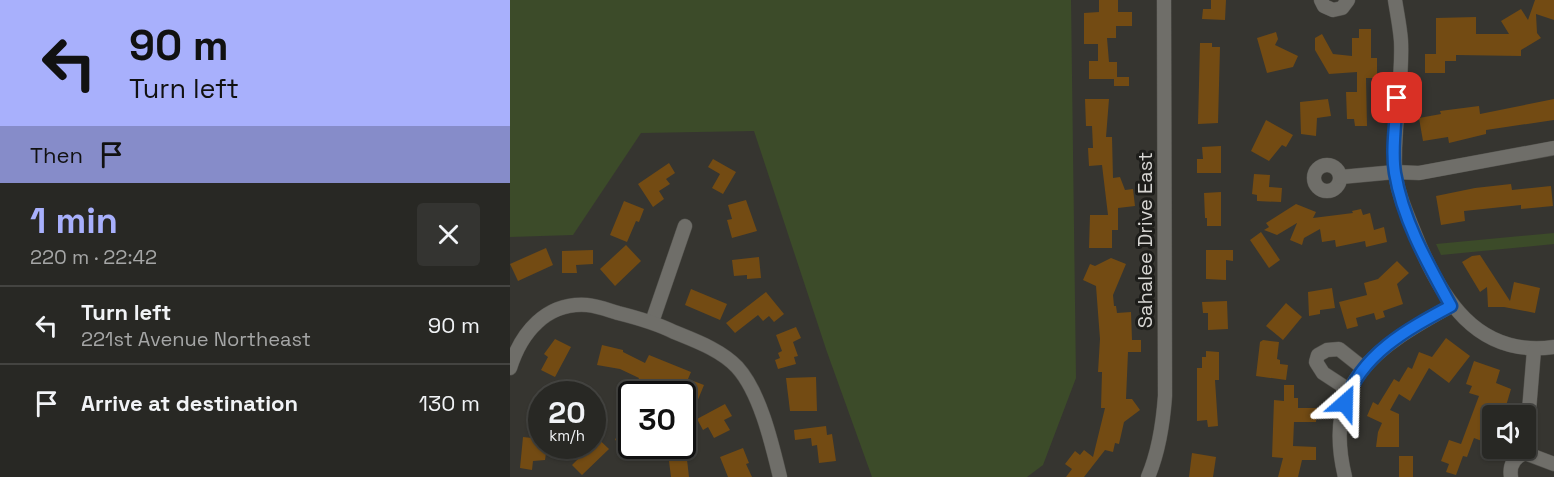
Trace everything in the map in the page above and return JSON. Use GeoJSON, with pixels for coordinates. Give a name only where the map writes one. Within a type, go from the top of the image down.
{"type":"FeatureCollection","features":[{"type":"Feature","properties":{"kind":"street","name":"Sahalee Drive East"},"geometry":{"type":"LineString","coordinates":[[1148,477],[1158,450],[1165,396],[1164,0]]}},
{"type":"Feature","properties":{"kind":"street"},"geometry":{"type":"LineString","coordinates":[[1321,0],[1324,6],[1333,10],[1342,8],[1348,0]]}},
{"type":"Feature","properties":{"kind":"street"},"geometry":{"type":"LineString","coordinates":[[1395,0],[1401,41],[1395,172],[1405,211],[1425,261],[1451,306],[1469,324],[1490,337],[1534,350],[1554,347]]}},
{"type":"Feature","properties":{"kind":"street"},"geometry":{"type":"LineString","coordinates":[[1341,177],[1395,172],[1419,173],[1554,148]]}},
{"type":"Feature","properties":{"kind":"street"},"geometry":{"type":"LineString","coordinates":[[652,322],[685,226]]}},
{"type":"Feature","properties":{"kind":"street"},"geometry":{"type":"LineString","coordinates":[[510,368],[516,348],[526,332],[537,321],[564,308],[589,305],[652,322],[710,348],[737,367],[755,396],[780,477]]}},
{"type":"Feature","properties":{"kind":"street"},"geometry":{"type":"LineString","coordinates":[[1345,477],[1339,453],[1338,432],[1349,390],[1364,368],[1383,348],[1412,327],[1451,306]]}},
{"type":"Feature","properties":{"kind":"street"},"geometry":{"type":"LineString","coordinates":[[1349,390],[1323,373],[1316,362],[1318,355],[1327,350],[1339,349],[1364,368]]}},
{"type":"Feature","properties":{"kind":"street"},"geometry":{"type":"LineString","coordinates":[[1529,405],[1534,350]]}},
{"type":"Feature","properties":{"kind":"street"},"geometry":{"type":"LineString","coordinates":[[1536,455],[1554,464]]}},
{"type":"Feature","properties":{"kind":"street"},"geometry":{"type":"LineString","coordinates":[[1510,477],[1510,470],[1515,459]]}},
{"type":"Feature","properties":{"kind":"green space"},"geometry":{"type":"Polygon","coordinates":[[[510,0],[1071,0],[1076,378],[1043,465],[1027,477],[872,477],[827,352],[754,131],[641,133],[573,235],[510,237],[510,0]]]}},
{"type":"Feature","properties":{"kind":"green space"},"geometry":{"type":"Polygon","coordinates":[[[1554,233],[1554,244],[1441,255],[1436,244],[1554,233]]]}},
{"type":"Feature","properties":{"kind":"building"},"geometry":{"type":"Polygon","coordinates":[[[1099,0],[1118,0],[1118,12],[1132,12],[1132,26],[1116,26],[1116,38],[1107,38],[1109,62],[1117,62],[1117,77],[1129,77],[1129,86],[1114,86],[1114,79],[1089,79],[1089,61],[1098,61],[1098,44],[1084,44],[1084,13],[1099,12],[1099,0]]]}},
{"type":"Feature","properties":{"kind":"building"},"geometry":{"type":"Polygon","coordinates":[[[1211,0],[1226,0],[1225,20],[1202,19],[1203,9],[1211,9],[1211,0]]]}},
{"type":"Feature","properties":{"kind":"building"},"geometry":{"type":"Polygon","coordinates":[[[1535,0],[1554,0],[1554,20],[1536,14],[1537,33],[1541,38],[1521,50],[1521,56],[1456,55],[1456,61],[1445,61],[1445,73],[1425,73],[1425,54],[1436,54],[1436,18],[1476,17],[1476,34],[1509,34],[1501,21],[1521,9],[1528,20],[1535,0]]]}},
{"type":"Feature","properties":{"kind":"building"},"geometry":{"type":"Polygon","coordinates":[[[1359,29],[1371,29],[1371,58],[1377,58],[1377,78],[1366,78],[1367,126],[1355,126],[1354,119],[1347,119],[1346,92],[1357,92],[1357,72],[1329,74],[1315,50],[1315,38],[1322,34],[1333,54],[1352,56],[1352,38],[1359,38],[1359,29]]]}},
{"type":"Feature","properties":{"kind":"building"},"geometry":{"type":"Polygon","coordinates":[[[1276,32],[1278,39],[1275,45],[1298,56],[1293,67],[1267,73],[1257,38],[1276,32]]]}},
{"type":"Feature","properties":{"kind":"building"},"geometry":{"type":"Polygon","coordinates":[[[1200,43],[1212,43],[1212,47],[1220,47],[1218,123],[1198,124],[1200,43]]]}},
{"type":"Feature","properties":{"kind":"building"},"geometry":{"type":"Polygon","coordinates":[[[1085,99],[1109,99],[1106,137],[1112,137],[1113,178],[1120,177],[1125,190],[1133,189],[1135,206],[1118,208],[1118,230],[1112,230],[1112,248],[1089,248],[1090,215],[1108,215],[1102,165],[1089,166],[1088,148],[1093,148],[1092,126],[1086,126],[1085,99]]]}},
{"type":"Feature","properties":{"kind":"building"},"geometry":{"type":"Polygon","coordinates":[[[1328,99],[1331,116],[1317,118],[1316,136],[1301,134],[1300,102],[1328,99]]]}},
{"type":"Feature","properties":{"kind":"building"},"geometry":{"type":"Polygon","coordinates":[[[1554,99],[1554,120],[1486,130],[1486,134],[1449,143],[1448,137],[1423,141],[1419,118],[1441,114],[1440,111],[1479,106],[1480,114],[1554,99]]]}},
{"type":"Feature","properties":{"kind":"building"},"geometry":{"type":"Polygon","coordinates":[[[1266,120],[1293,135],[1286,147],[1282,145],[1269,161],[1251,151],[1266,120]]]}},
{"type":"Feature","properties":{"kind":"building"},"geometry":{"type":"Polygon","coordinates":[[[1221,146],[1221,173],[1197,173],[1197,159],[1203,159],[1202,147],[1221,146]]]}},
{"type":"Feature","properties":{"kind":"building"},"geometry":{"type":"Polygon","coordinates":[[[713,159],[736,172],[723,194],[712,188],[720,174],[708,167],[713,159]]]}},
{"type":"Feature","properties":{"kind":"building"},"geometry":{"type":"Polygon","coordinates":[[[669,163],[675,173],[666,179],[670,184],[659,191],[664,199],[653,207],[638,184],[669,163]]]}},
{"type":"Feature","properties":{"kind":"building"},"geometry":{"type":"Polygon","coordinates":[[[1254,174],[1270,175],[1269,187],[1282,188],[1281,202],[1257,201],[1257,195],[1252,194],[1254,174]]]}},
{"type":"Feature","properties":{"kind":"building"},"geometry":{"type":"Polygon","coordinates":[[[1511,184],[1512,190],[1551,186],[1553,206],[1521,209],[1521,205],[1464,211],[1465,221],[1441,225],[1436,196],[1511,184]]]}},
{"type":"Feature","properties":{"kind":"building"},"geometry":{"type":"Polygon","coordinates":[[[1221,192],[1221,226],[1207,226],[1204,193],[1221,192]]]}},
{"type":"Feature","properties":{"kind":"building"},"geometry":{"type":"Polygon","coordinates":[[[746,200],[757,231],[732,238],[727,220],[732,219],[728,205],[746,200]]]}},
{"type":"Feature","properties":{"kind":"building"},"geometry":{"type":"Polygon","coordinates":[[[624,201],[644,209],[627,242],[610,235],[624,201]]]}},
{"type":"Feature","properties":{"kind":"building"},"geometry":{"type":"Polygon","coordinates":[[[1296,204],[1316,212],[1313,218],[1353,213],[1352,211],[1361,209],[1363,215],[1370,213],[1374,230],[1384,227],[1387,242],[1366,247],[1365,241],[1336,247],[1335,240],[1322,242],[1320,229],[1304,238],[1302,245],[1290,240],[1297,223],[1277,235],[1264,230],[1269,227],[1266,223],[1296,204]]]}},
{"type":"Feature","properties":{"kind":"building"},"geometry":{"type":"Polygon","coordinates":[[[1261,232],[1280,260],[1269,268],[1250,240],[1261,232]]]}},
{"type":"Feature","properties":{"kind":"building"},"geometry":{"type":"Polygon","coordinates":[[[626,245],[641,261],[615,286],[600,269],[626,245]]]}},
{"type":"Feature","properties":{"kind":"building"},"geometry":{"type":"Polygon","coordinates":[[[546,248],[553,265],[518,281],[510,264],[546,248]]]}},
{"type":"Feature","properties":{"kind":"building"},"geometry":{"type":"Polygon","coordinates":[[[593,250],[593,264],[576,265],[577,273],[562,273],[562,251],[593,250]]]}},
{"type":"Feature","properties":{"kind":"building"},"geometry":{"type":"Polygon","coordinates":[[[1206,250],[1233,250],[1233,261],[1226,260],[1226,280],[1206,279],[1206,250]]]}},
{"type":"Feature","properties":{"kind":"building"},"geometry":{"type":"Polygon","coordinates":[[[1480,255],[1510,301],[1514,282],[1540,288],[1535,313],[1504,307],[1488,307],[1487,287],[1480,292],[1462,262],[1472,256],[1480,255]]]}},
{"type":"Feature","properties":{"kind":"building"},"geometry":{"type":"Polygon","coordinates":[[[759,257],[761,278],[747,279],[747,275],[734,276],[732,260],[759,257]]]}},
{"type":"Feature","properties":{"kind":"building"},"geometry":{"type":"Polygon","coordinates":[[[1111,258],[1126,264],[1113,295],[1114,306],[1116,306],[1117,313],[1131,312],[1132,340],[1141,340],[1141,352],[1128,352],[1126,399],[1132,399],[1140,410],[1124,422],[1119,444],[1115,443],[1113,452],[1105,450],[1084,477],[1066,477],[1072,469],[1065,464],[1075,451],[1080,455],[1084,450],[1093,457],[1105,408],[1101,408],[1102,372],[1098,372],[1100,339],[1096,286],[1083,280],[1090,264],[1095,266],[1111,258]]]}},
{"type":"Feature","properties":{"kind":"building"},"geometry":{"type":"Polygon","coordinates":[[[1397,261],[1409,273],[1397,284],[1403,304],[1383,311],[1385,317],[1376,320],[1374,313],[1356,318],[1358,326],[1347,329],[1339,302],[1367,295],[1364,283],[1378,279],[1397,261]]]}},
{"type":"Feature","properties":{"kind":"building"},"geometry":{"type":"Polygon","coordinates":[[[1332,288],[1335,308],[1320,310],[1320,314],[1309,316],[1308,292],[1332,288]]]}},
{"type":"Feature","properties":{"kind":"building"},"geometry":{"type":"Polygon","coordinates":[[[691,289],[727,304],[720,320],[685,305],[691,289]]]}},
{"type":"Feature","properties":{"kind":"building"},"geometry":{"type":"Polygon","coordinates":[[[766,292],[784,314],[774,322],[769,316],[763,321],[758,315],[735,333],[726,323],[766,292]]]}},
{"type":"Feature","properties":{"kind":"building"},"geometry":{"type":"Polygon","coordinates":[[[1227,301],[1228,329],[1208,330],[1208,313],[1203,313],[1202,302],[1227,301]]]}},
{"type":"Feature","properties":{"kind":"building"},"geometry":{"type":"Polygon","coordinates":[[[1286,303],[1302,317],[1283,340],[1266,326],[1286,303]]]}},
{"type":"Feature","properties":{"kind":"building"},"geometry":{"type":"Polygon","coordinates":[[[796,327],[801,338],[793,342],[798,356],[794,357],[796,364],[778,369],[775,360],[780,358],[778,353],[782,351],[776,335],[796,327]]]}},
{"type":"Feature","properties":{"kind":"building"},"geometry":{"type":"Polygon","coordinates":[[[1446,338],[1470,356],[1449,383],[1429,368],[1410,401],[1399,394],[1390,410],[1399,414],[1399,447],[1376,447],[1382,423],[1367,416],[1373,402],[1378,405],[1394,379],[1399,382],[1408,367],[1412,369],[1419,352],[1432,357],[1446,338]]]}},
{"type":"Feature","properties":{"kind":"building"},"geometry":{"type":"Polygon","coordinates":[[[555,339],[571,347],[555,377],[541,370],[548,357],[544,354],[555,339]]]}},
{"type":"Feature","properties":{"kind":"building"},"geometry":{"type":"Polygon","coordinates":[[[1263,340],[1279,342],[1277,359],[1280,360],[1280,364],[1288,365],[1286,380],[1256,376],[1260,342],[1263,340]]]}},
{"type":"Feature","properties":{"kind":"building"},"geometry":{"type":"Polygon","coordinates":[[[602,345],[623,350],[645,363],[649,355],[691,372],[688,379],[693,381],[638,381],[639,378],[620,369],[597,365],[602,345]]]}},
{"type":"Feature","properties":{"kind":"building"},"geometry":{"type":"Polygon","coordinates":[[[1206,351],[1219,352],[1219,380],[1215,380],[1218,426],[1208,427],[1207,420],[1197,421],[1197,368],[1202,368],[1202,357],[1206,357],[1206,351]]]}},
{"type":"Feature","properties":{"kind":"building"},"geometry":{"type":"Polygon","coordinates":[[[1474,361],[1500,370],[1496,383],[1511,389],[1506,405],[1482,405],[1482,441],[1474,438],[1467,457],[1463,456],[1456,475],[1446,472],[1449,464],[1441,461],[1449,440],[1461,444],[1479,396],[1469,393],[1472,386],[1466,384],[1474,361]]]}},
{"type":"Feature","properties":{"kind":"building"},"geometry":{"type":"Polygon","coordinates":[[[816,377],[817,411],[790,411],[786,378],[816,377]]]}},
{"type":"Feature","properties":{"kind":"building"},"geometry":{"type":"Polygon","coordinates":[[[696,382],[704,385],[696,402],[696,382]]]}},
{"type":"Feature","properties":{"kind":"building"},"geometry":{"type":"Polygon","coordinates":[[[1284,385],[1294,385],[1294,398],[1298,398],[1298,408],[1317,408],[1316,422],[1294,422],[1293,446],[1316,447],[1316,460],[1302,460],[1298,477],[1278,477],[1283,458],[1272,457],[1274,400],[1284,401],[1284,385]]]}},
{"type":"Feature","properties":{"kind":"building"},"geometry":{"type":"Polygon","coordinates":[[[725,404],[732,416],[724,420],[730,430],[714,438],[708,427],[703,430],[697,419],[725,404]]]}},
{"type":"Feature","properties":{"kind":"building"},"geometry":{"type":"Polygon","coordinates":[[[826,426],[827,435],[832,434],[836,461],[819,463],[817,445],[812,446],[811,438],[795,440],[794,430],[826,426]]]}},
{"type":"Feature","properties":{"kind":"building"},"geometry":{"type":"Polygon","coordinates":[[[523,437],[528,438],[528,459],[545,459],[533,461],[532,470],[520,468],[523,437]]]}},
{"type":"Feature","properties":{"kind":"building"},"geometry":{"type":"Polygon","coordinates":[[[743,448],[749,463],[746,464],[752,477],[728,477],[720,457],[743,448]]]}},
{"type":"Feature","properties":{"kind":"building"},"geometry":{"type":"Polygon","coordinates":[[[1192,453],[1216,457],[1213,477],[1189,477],[1192,453]]]}},
{"type":"Feature","properties":{"kind":"building"},"geometry":{"type":"Polygon","coordinates":[[[1399,456],[1413,456],[1413,477],[1399,477],[1399,456]]]}},
{"type":"Feature","properties":{"kind":"building"},"geometry":{"type":"Polygon","coordinates":[[[578,459],[599,459],[582,475],[572,465],[578,459]]]}},
{"type":"Feature","properties":{"kind":"building"},"geometry":{"type":"Polygon","coordinates":[[[669,459],[687,459],[689,477],[671,477],[669,459]]]}},
{"type":"Feature","properties":{"kind":"route"},"geometry":{"type":"LineString","coordinates":[[1345,403],[1349,390],[1360,371],[1383,348],[1412,327],[1451,306],[1425,261],[1405,211],[1395,172],[1397,98]]}}]}
